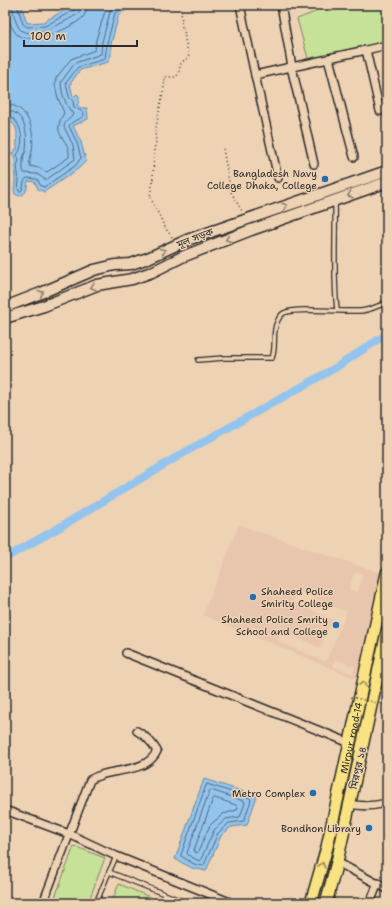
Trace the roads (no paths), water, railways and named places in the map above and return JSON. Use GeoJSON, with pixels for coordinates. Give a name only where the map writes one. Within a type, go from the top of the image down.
{"type":"FeatureCollection","features":[{"type":"Feature","properties":{"kind":"main road","name":"Mirpur road-14"},"geometry":{"type":"LineString","coordinates":[[312,903],[327,847],[387,573]]}},
{"type":"Feature","properties":{"kind":"main road","name":"মিরপুর ১৪"},"geometry":{"type":"LineString","coordinates":[[326,903],[337,862],[387,633]]}},
{"type":"Feature","properties":{"kind":"street"},"geometry":{"type":"LineString","coordinates":[[240,5],[278,178]]}},
{"type":"Feature","properties":{"kind":"street"},"geometry":{"type":"LineString","coordinates":[[281,5],[292,67],[313,160]]}},
{"type":"Feature","properties":{"kind":"street"},"geometry":{"type":"LineString","coordinates":[[348,134],[329,58],[366,50],[380,111],[366,50],[387,45]]}},
{"type":"Feature","properties":{"kind":"street"},"geometry":{"type":"LineString","coordinates":[[292,67],[328,58],[354,157]]}},
{"type":"Feature","properties":{"kind":"street"},"geometry":{"type":"LineString","coordinates":[[256,75],[291,67],[309,141]]}},
{"type":"Feature","properties":{"kind":"street","name":"মূল সড়ক"},"geometry":{"type":"LineString","coordinates":[[5,307],[94,270],[115,265],[131,264],[187,240],[387,171]]}},
{"type":"Feature","properties":{"kind":"street","name":"মূল সড়ক"},"geometry":{"type":"LineString","coordinates":[[5,318],[44,306],[97,285],[132,280],[219,242],[387,182]]}},
{"type":"Feature","properties":{"kind":"street"},"geometry":{"type":"LineString","coordinates":[[115,265],[119,281]]}},
{"type":"Feature","properties":{"kind":"street"},"geometry":{"type":"LineString","coordinates":[[126,653],[350,742]]}},
{"type":"Feature","properties":{"kind":"street"},"geometry":{"type":"LineString","coordinates":[[43,903],[90,780],[99,775],[140,766],[154,757],[157,751],[153,744],[137,731]]}},
{"type":"Feature","properties":{"kind":"street"},"geometry":{"type":"LineString","coordinates":[[350,804],[371,806],[387,803]]}},
{"type":"Feature","properties":{"kind":"street"},"geometry":{"type":"LineString","coordinates":[[5,810],[69,834],[116,856],[232,903]]}},
{"type":"Feature","properties":{"kind":"street"},"geometry":{"type":"LineString","coordinates":[[337,862],[387,889]]}},
{"type":"Feature","properties":{"kind":"street"},"geometry":{"type":"LineString","coordinates":[[370,903],[378,883]]}},
{"type":"Feature","properties":{"kind":"lane"},"geometry":{"type":"LineString","coordinates":[[335,201],[336,233],[334,284],[337,310]]}},
{"type":"Feature","properties":{"kind":"lane"},"geometry":{"type":"LineString","coordinates":[[198,360],[224,358],[272,358],[274,355],[275,327],[285,312],[303,310],[362,311],[387,302]]}},
{"type":"Feature","properties":{"kind":"lane"},"geometry":{"type":"LineString","coordinates":[[96,903],[116,856]]}},
{"type":"Feature","properties":{"kind":"lane"},"geometry":{"type":"LineString","coordinates":[[109,872],[187,903]]}},
{"type":"Feature","properties":{"kind":"water"},"geometry":{"type":"Polygon","coordinates":[[[5,5],[21,5],[27,23],[43,22],[74,5],[136,5],[119,14],[111,44],[111,55],[108,62],[80,70],[70,84],[73,97],[77,94],[79,96],[79,102],[77,105],[81,108],[87,108],[88,119],[73,126],[81,142],[86,161],[78,169],[44,192],[38,189],[35,182],[28,181],[27,189],[22,195],[19,196],[14,192],[15,160],[12,153],[17,149],[17,131],[13,124],[5,118],[5,5]]]}},
{"type":"Feature","properties":{"kind":"water"},"geometry":{"type":"Polygon","coordinates":[[[204,779],[257,796],[247,825],[231,827],[221,836],[206,871],[192,868],[175,859],[204,779]]]}},
{"type":"Feature","properties":{"kind":"waterway"},"geometry":{"type":"LineString","coordinates":[[5,558],[55,530],[187,451],[335,368],[387,334]]}},
{"type":"Feature","properties":{"kind":"place","name":"Bangladesh Navy College Dhaka, College"},"geometry":{"type":"Point","coordinates":[325,179]}},
{"type":"Feature","properties":{"kind":"place","name":"Shaheed Police Smirity College"},"geometry":{"type":"Point","coordinates":[253,597]}},
{"type":"Feature","properties":{"kind":"place","name":"Shaheed Police Smrity School and College"},"geometry":{"type":"Point","coordinates":[336,625]}},
{"type":"Feature","properties":{"kind":"place","name":"Metro Complex"},"geometry":{"type":"Point","coordinates":[313,793]}},
{"type":"Feature","properties":{"kind":"place","name":"Bondhon Library"},"geometry":{"type":"Point","coordinates":[369,828]}}]}
